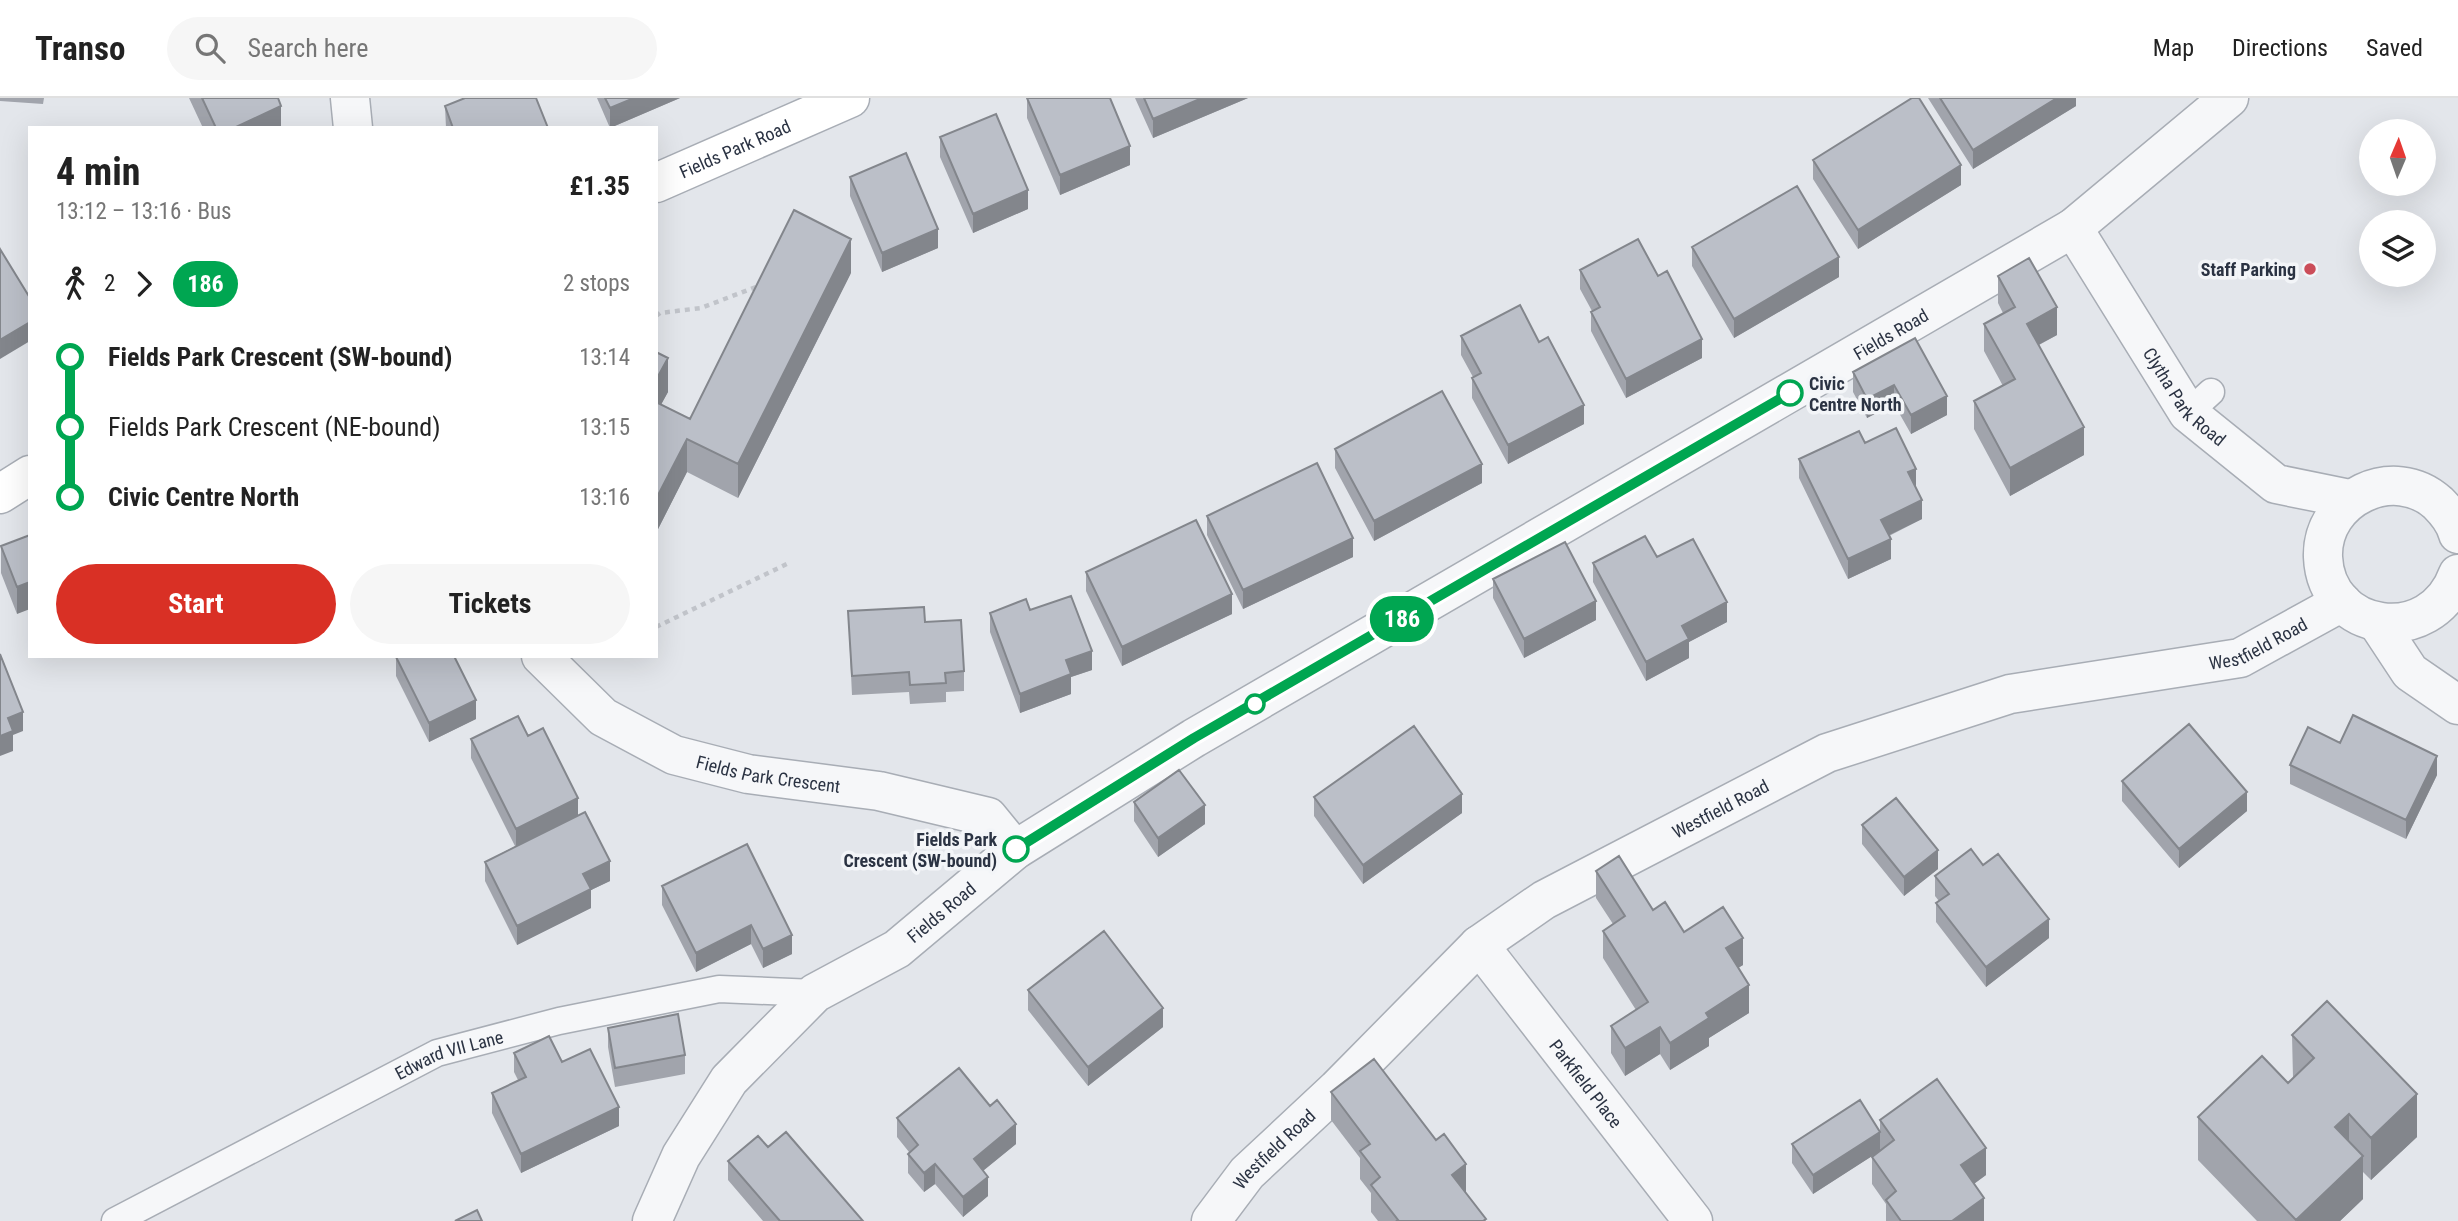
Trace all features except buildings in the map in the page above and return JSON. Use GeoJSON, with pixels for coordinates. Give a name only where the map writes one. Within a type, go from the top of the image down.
{"type":"FeatureCollection","features":[{"type":"Feature","properties":{"kind":"main road","name":"Fields Park Road"},"geometry":{"type":"LineString","coordinates":[[658,182],[850,98]]}},
{"type":"Feature","properties":{"kind":"main road"},"geometry":{"type":"LineString","coordinates":[[0,494],[28,476]]}},
{"type":"Feature","properties":{"kind":"street"},"geometry":{"type":"LineString","coordinates":[[351,98],[354,126]]}},
{"type":"Feature","properties":{"kind":"street","name":"Fields Road"},"geometry":{"type":"LineString","coordinates":[[652,1221],[681,1156],[729,1080],[816,993],[897,949],[1015,850],[1194,738],[2073,228],[2229,98]]}},
{"type":"Feature","properties":{"kind":"street","name":"Clytha Park Road"},"geometry":{"type":"LineString","coordinates":[[2073,228],[2199,402],[2276,484],[2350,499]]}},
{"type":"Feature","properties":{"kind":"street"},"geometry":{"type":"LineString","coordinates":[[2458,530],[2446,511],[2430,497],[2411,488],[2390,485],[2369,489],[2350,499],[2332,519],[2324,542],[2325,572],[2332,588],[2352,611],[2377,622],[2399,623],[2421,618],[2439,605],[2453,588],[2458,574]]}},
{"type":"Feature","properties":{"kind":"street","name":"Westfield Road"},"geometry":{"type":"LineString","coordinates":[[1211,1221],[1247,1173],[1337,1089],[1479,945],[1544,900],[1827,753],[2010,694],[2240,658],[2342,602]]}},
{"type":"Feature","properties":{"kind":"street"},"geometry":{"type":"LineString","coordinates":[[2377,622],[2410,672],[2458,705]]}},
{"type":"Feature","properties":{"kind":"street","name":"Fields Park Crescent"},"geometry":{"type":"LineString","coordinates":[[543,658],[603,717],[674,755],[748,774],[879,791],[988,817],[1015,850]]}},
{"type":"Feature","properties":{"kind":"street","name":"Parkfield Place"},"geometry":{"type":"LineString","coordinates":[[1479,945],[1693,1221]]}},
{"type":"Feature","properties":{"kind":"lane","name":"Edward VII Lane"},"geometry":{"type":"LineString","coordinates":[[115,1221],[437,1053],[559,1021],[719,989],[816,993]]}},
{"type":"Feature","properties":{"kind":"path"},"geometry":{"type":"LineString","coordinates":[[658,314],[701,308],[765,283]]}},
{"type":"Feature","properties":{"kind":"path"},"geometry":{"type":"LineString","coordinates":[[658,626],[792,562]]}},
{"type":"Feature","properties":{"kind":"bus line","name":"186"},"geometry":{"type":"LineString","coordinates":[[1016,849],[1194,738],[1790,393]]}},
{"type":"Feature","properties":{"kind":"place","name":"Staff Parking"},"geometry":{"type":"Point","coordinates":[2310,269]}},
{"type":"Feature","properties":{"kind":"place","name":"Civic Centre North"},"geometry":{"type":"Point","coordinates":[1790,393]}},
{"type":"Feature","properties":{"kind":"place","name":"Fields Park Crescent (SW-bound)"},"geometry":{"type":"Point","coordinates":[1016,849]}}]}
